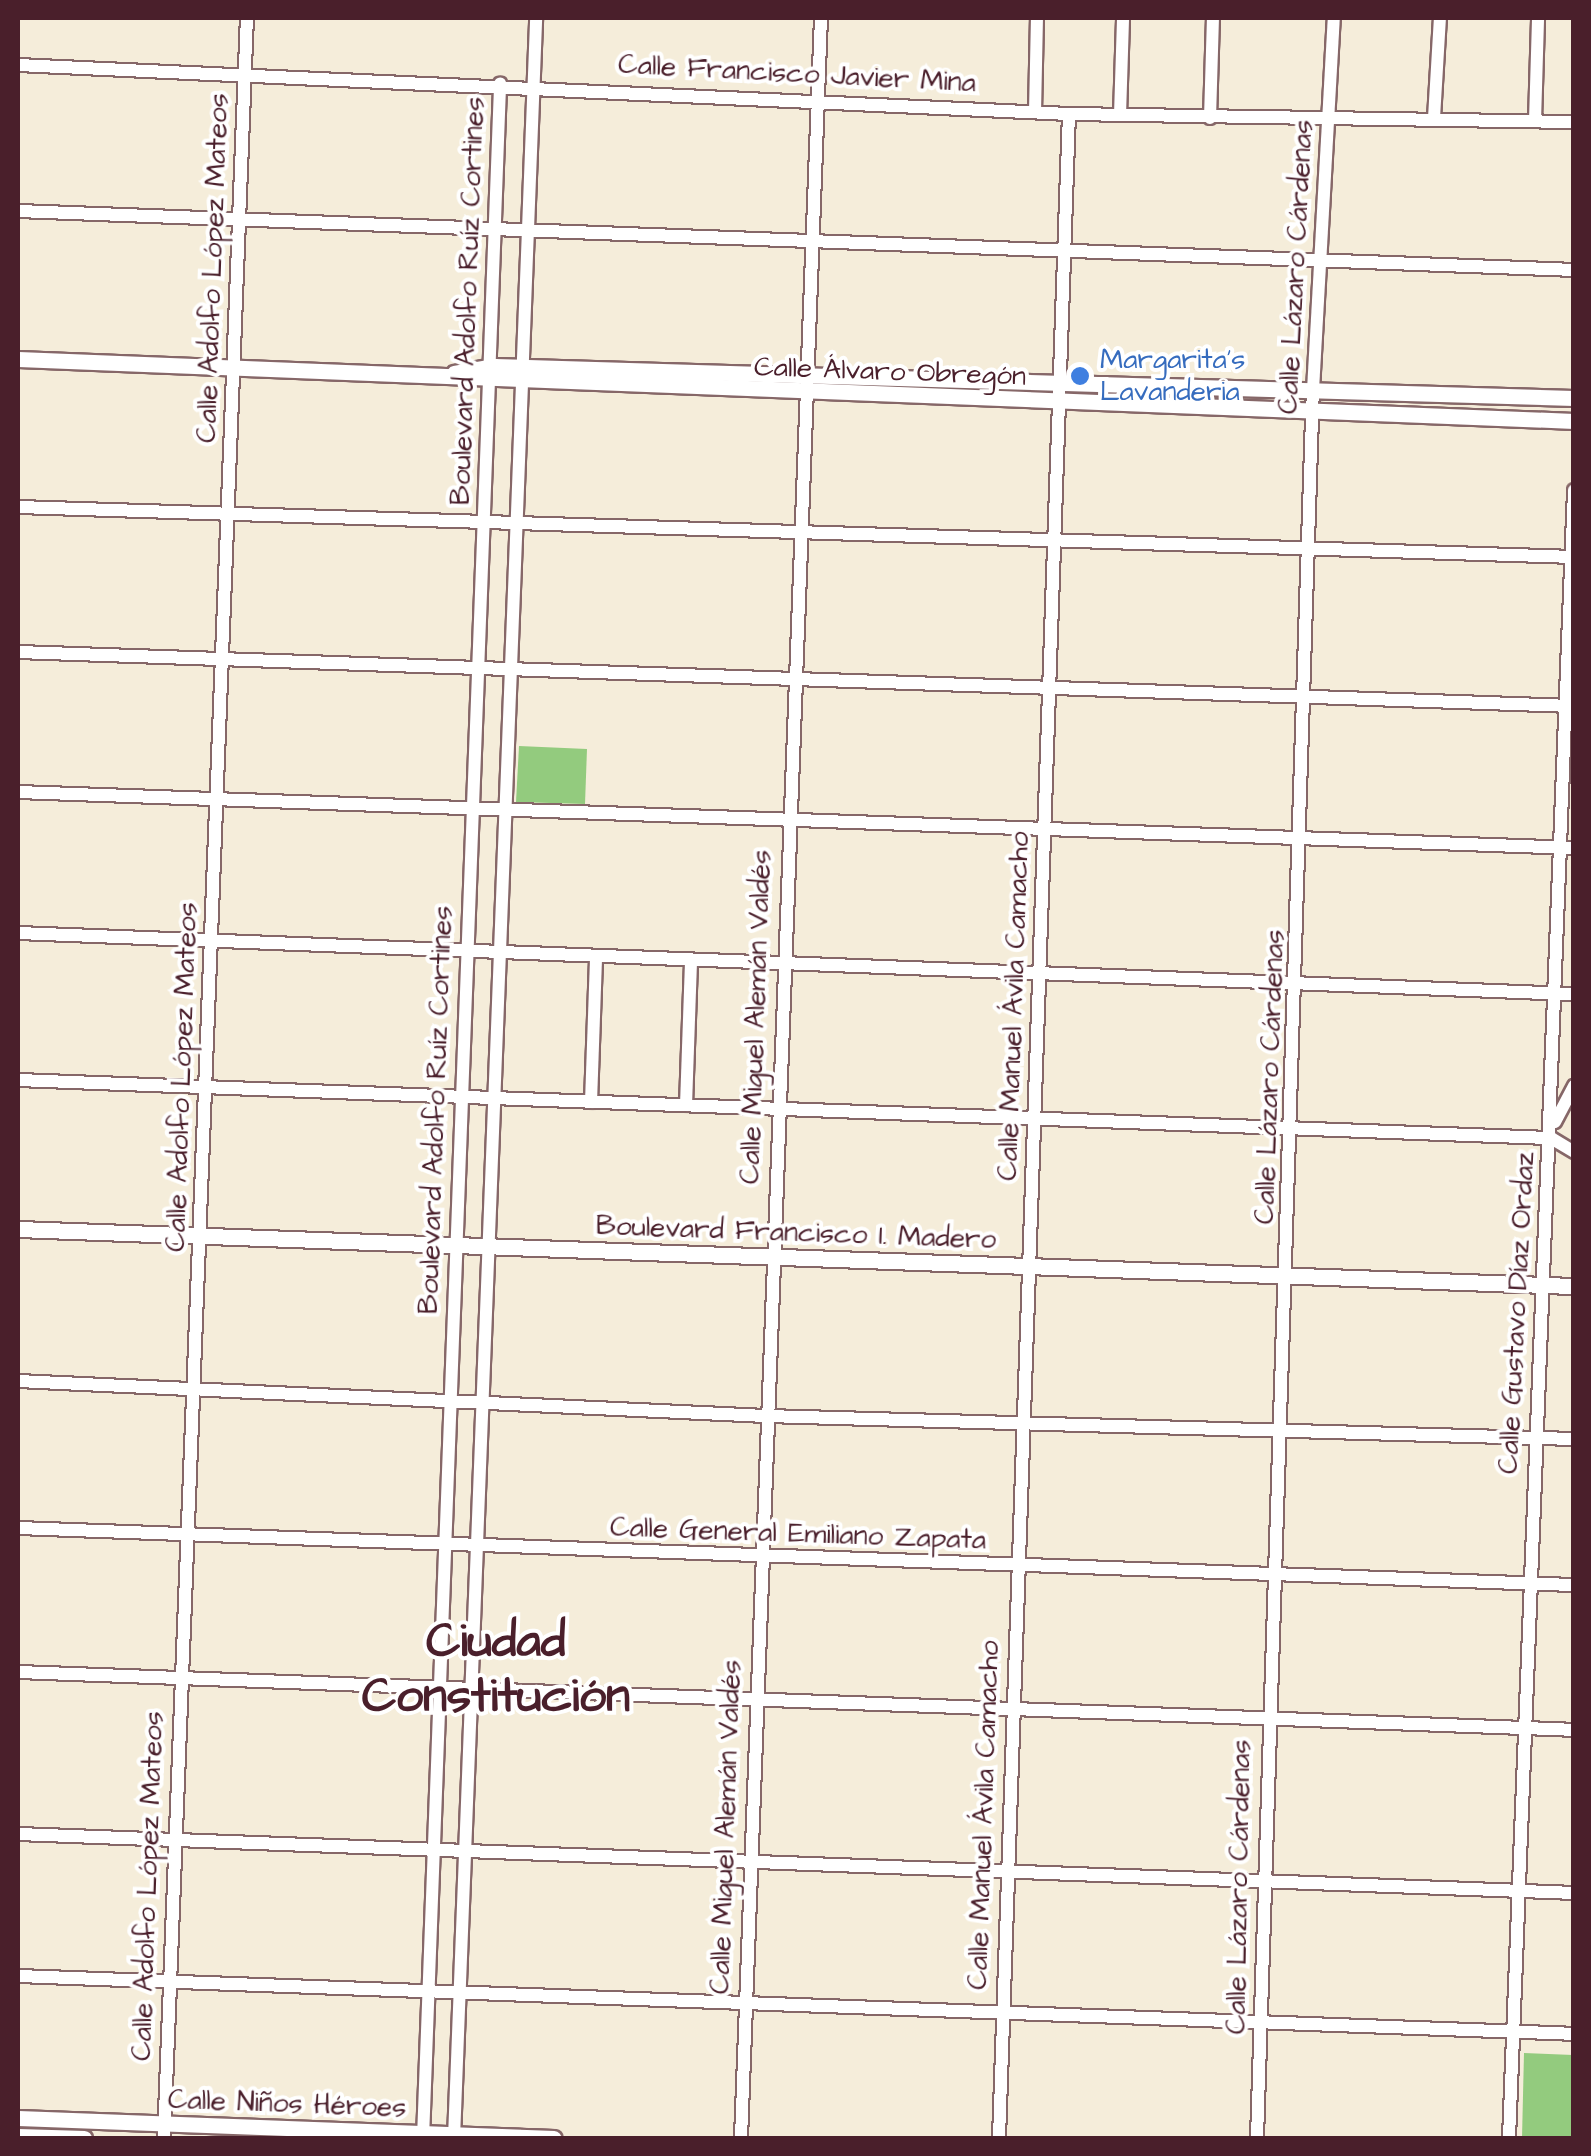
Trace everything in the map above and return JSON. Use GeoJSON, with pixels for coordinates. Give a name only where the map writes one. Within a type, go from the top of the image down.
{"type":"FeatureCollection","features":[{"type":"Feature","properties":{"kind":"street","name":"Calle Adolfo López Mateos"},"geometry":{"type":"LineString","coordinates":[[164,2131],[185,1534],[228,662],[247,18]]}},
{"type":"Feature","properties":{"kind":"street","name":"Boulevard Adolfo Ruíz Cortines"},"geometry":{"type":"LineString","coordinates":[[454,2137],[536,18]]}},
{"type":"Feature","properties":{"kind":"street","name":"Calle Miguel Alemán Valdés"},"geometry":{"type":"LineString","coordinates":[[741,2138],[754,1701],[781,1109],[788,822],[806,532],[821,18]]}},
{"type":"Feature","properties":{"kind":"street"},"geometry":{"type":"LineString","coordinates":[[1035,112],[1038,18]]}},
{"type":"Feature","properties":{"kind":"street"},"geometry":{"type":"LineString","coordinates":[[1120,115],[1123,18]]}},
{"type":"Feature","properties":{"kind":"street"},"geometry":{"type":"LineString","coordinates":[[1210,118],[1213,18]]}},
{"type":"Feature","properties":{"kind":"street","name":"Calle Lázaro Cárdenas"},"geometry":{"type":"LineString","coordinates":[[1257,2138],[1268,1722],[1300,984],[1312,412],[1334,18]]}},
{"type":"Feature","properties":{"kind":"street"},"geometry":{"type":"LineString","coordinates":[[1434,118],[1440,18]]}},
{"type":"Feature","properties":{"kind":"street"},"geometry":{"type":"LineString","coordinates":[[1534,121],[1538,18]]}},
{"type":"Feature","properties":{"kind":"street","name":"Calle Francisco Javier Mina"},"geometry":{"type":"LineString","coordinates":[[18,66],[535,84],[1069,114],[1574,122]]}},
{"type":"Feature","properties":{"kind":"street","name":"Boulevard Adolfo Ruíz Cortines"},"geometry":{"type":"LineString","coordinates":[[423,2136],[455,1244],[494,366],[500,83]]}},
{"type":"Feature","properties":{"kind":"street","name":"Calle Manuel Ávila Camacho"},"geometry":{"type":"LineString","coordinates":[[998,2138],[1037,1118],[1052,540],[1069,114]]}},
{"type":"Feature","properties":{"kind":"street"},"geometry":{"type":"LineString","coordinates":[[18,211],[1574,270]]}},
{"type":"Feature","properties":{"kind":"street","name":"Calle Álvaro Obregón"},"geometry":{"type":"LineString","coordinates":[[18,359],[446,374],[492,384],[1574,421]]}},
{"type":"Feature","properties":{"kind":"street","name":"Calle Álvaro Obregón"},"geometry":{"type":"LineString","coordinates":[[446,374],[494,366],[1574,398]]}},
{"type":"Feature","properties":{"kind":"street","name":"Calle Gustavo Díaz Ordaz"},"geometry":{"type":"LineString","coordinates":[[1509,2138],[1523,1891],[1525,1728],[1542,1284],[1567,847],[1574,490]]}},
{"type":"Feature","properties":{"kind":"street"},"geometry":{"type":"LineString","coordinates":[[18,506],[1572,557]]}},
{"type":"Feature","properties":{"kind":"street"},"geometry":{"type":"LineString","coordinates":[[18,652],[1570,706]]}},
{"type":"Feature","properties":{"kind":"street"},"geometry":{"type":"LineString","coordinates":[[18,792],[1567,847]]}},
{"type":"Feature","properties":{"kind":"street"},"geometry":{"type":"LineString","coordinates":[[18,932],[596,960],[1574,994]]}},
{"type":"Feature","properties":{"kind":"street"},"geometry":{"type":"LineString","coordinates":[[591,1102],[596,960]]}},
{"type":"Feature","properties":{"kind":"street"},"geometry":{"type":"LineString","coordinates":[[686,1106],[691,963]]}},
{"type":"Feature","properties":{"kind":"street"},"geometry":{"type":"LineString","coordinates":[[18,1080],[1295,1128],[1551,1133],[1574,1152]]}},
{"type":"Feature","properties":{"kind":"street"},"geometry":{"type":"LineString","coordinates":[[1551,1133],[1574,1086]]}},
{"type":"Feature","properties":{"kind":"street","name":"Boulevard Francisco I. Madero"},"geometry":{"type":"LineString","coordinates":[[18,1229],[1574,1286]]}},
{"type":"Feature","properties":{"kind":"street"},"geometry":{"type":"LineString","coordinates":[[18,1381],[766,1416],[1024,1419],[1574,1439]]}},
{"type":"Feature","properties":{"kind":"street","name":"Calle General Emiliano Zapata"},"geometry":{"type":"LineString","coordinates":[[18,1528],[1574,1585]]}},
{"type":"Feature","properties":{"kind":"street"},"geometry":{"type":"LineString","coordinates":[[18,1672],[1012,1714],[1574,1730]]}},
{"type":"Feature","properties":{"kind":"street"},"geometry":{"type":"LineString","coordinates":[[18,1834],[1008,1872],[1266,1876],[1574,1893]]}},
{"type":"Feature","properties":{"kind":"street"},"geometry":{"type":"LineString","coordinates":[[18,1976],[1574,2034]]}},
{"type":"Feature","properties":{"kind":"street","name":"Calle Niños Héroes"},"geometry":{"type":"LineString","coordinates":[[18,2118],[164,2131],[554,2138]]}},
{"type":"Feature","properties":{"kind":"street"},"geometry":{"type":"LineString","coordinates":[[18,2136],[84,2138]]}},
{"type":"Feature","properties":{"kind":"green space"},"geometry":{"type":"Polygon","coordinates":[[[519,746],[587,749],[585,804],[516,802],[519,746]]]}},
{"type":"Feature","properties":{"kind":"green space"},"geometry":{"type":"Polygon","coordinates":[[[1524,2053],[1573,2055],[1573,2138],[1522,2138],[1524,2053]]]}},
{"type":"Feature","properties":{"kind":"place","name":"Margarita's Lavanderia"},"geometry":{"type":"Point","coordinates":[1080,376]}},
{"type":"Feature","properties":{"kind":"district","name":"Ciudad Constitución"},"geometry":{"type":"Point","coordinates":[496,1670]}}]}
